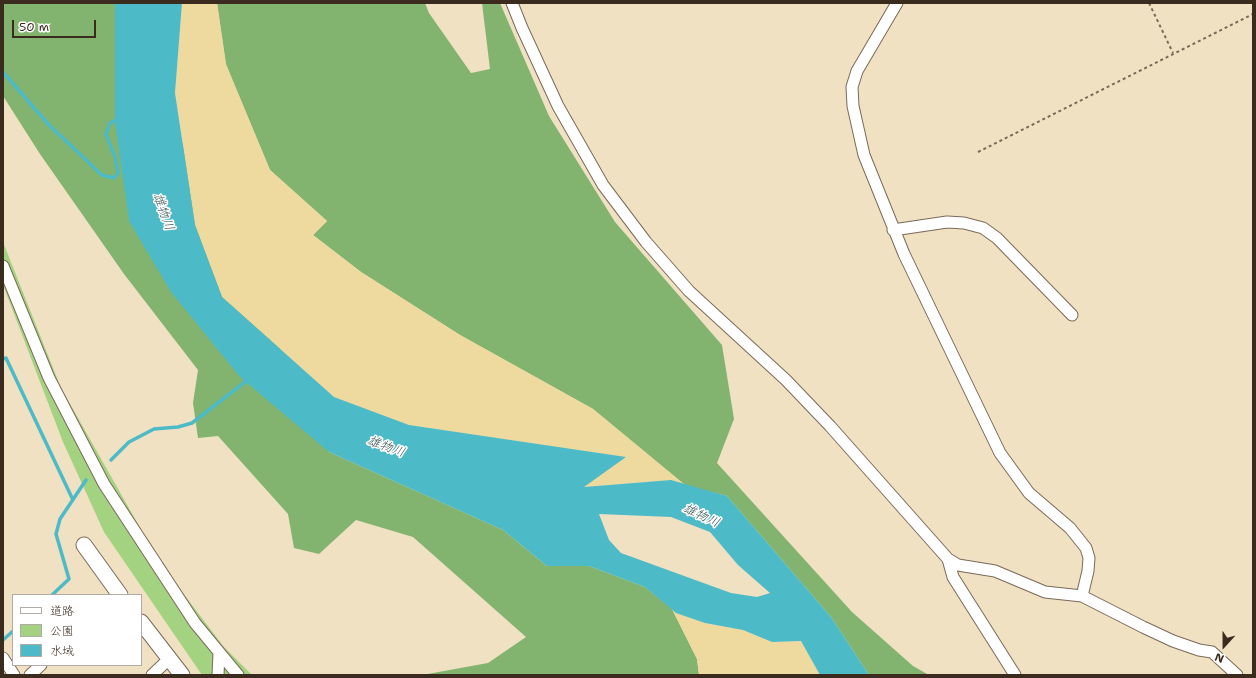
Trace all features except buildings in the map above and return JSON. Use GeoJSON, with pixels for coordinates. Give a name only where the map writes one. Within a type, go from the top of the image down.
{"type":"FeatureCollection","features":[{"type":"Feature","properties":{"kind":"street"},"geometry":{"type":"LineString","coordinates":[[512,3],[522,28],[566,119],[603,185],[646,242],[689,291],[786,380],[825,420],[948,559],[958,564],[995,571],[1045,592],[1082,596],[1167,638],[1199,650],[1212,652],[1237,675]]}},
{"type":"Feature","properties":{"kind":"street"},"geometry":{"type":"LineString","coordinates":[[897,3],[857,71],[852,87],[852,106],[864,155],[893,230],[1000,453],[1029,493],[1070,528],[1086,548],[1089,558],[1088,571],[1082,596]]}},
{"type":"Feature","properties":{"kind":"street"},"geometry":{"type":"LineString","coordinates":[[893,230],[947,222],[964,223],[983,228],[997,238],[1072,314]]}},
{"type":"Feature","properties":{"kind":"street"},"geometry":{"type":"LineString","coordinates":[[3,266],[49,378],[104,484],[195,624],[238,675]]}},
{"type":"Feature","properties":{"kind":"street"},"geometry":{"type":"LineString","coordinates":[[84,545],[118,594]]}},
{"type":"Feature","properties":{"kind":"street"},"geometry":{"type":"LineString","coordinates":[[948,559],[953,576],[1015,675]]}},
{"type":"Feature","properties":{"kind":"street"},"geometry":{"type":"LineString","coordinates":[[142,623],[182,675]]}},
{"type":"Feature","properties":{"kind":"street"},"geometry":{"type":"LineString","coordinates":[[218,675],[219,653]]}},
{"type":"Feature","properties":{"kind":"street"},"geometry":{"type":"LineString","coordinates":[[3,658],[14,675]]}},
{"type":"Feature","properties":{"kind":"street"},"geometry":{"type":"LineString","coordinates":[[152,675],[169,659]]}},
{"type":"Feature","properties":{"kind":"street"},"geometry":{"type":"LineString","coordinates":[[30,675],[40,666]]}},
{"type":"Feature","properties":{"kind":"path"},"geometry":{"type":"LineString","coordinates":[[1149,3],[1173,53]]}},
{"type":"Feature","properties":{"kind":"path"},"geometry":{"type":"LineString","coordinates":[[978,152],[1253,14]]}},
{"type":"Feature","properties":{"kind":"green space"},"geometry":{"type":"Polygon","coordinates":[[[3,3],[116,3],[329,452],[503,530],[547,566],[589,566],[645,587],[672,609],[697,659],[699,675],[422,675],[488,663],[526,637],[413,537],[356,520],[319,554],[294,548],[288,514],[218,436],[198,438],[193,403],[198,370],[124,274],[40,154],[3,96],[3,3]]]}},
{"type":"Feature","properties":{"kind":"green space"},"geometry":{"type":"Polygon","coordinates":[[[217,3],[425,3],[429,13],[471,73],[490,69],[482,3],[500,3],[549,116],[615,222],[722,345],[734,419],[717,463],[852,612],[913,666],[929,675],[869,675],[831,617],[727,496],[685,485],[593,409],[460,335],[361,272],[313,235],[327,221],[270,170],[226,65],[217,3]]]}},
{"type":"Feature","properties":{"kind":"green space"},"geometry":{"type":"Polygon","coordinates":[[[3,242],[61,388],[160,563],[224,647],[252,675],[202,675],[104,532],[63,442],[3,285],[3,242]]]}},
{"type":"Feature","properties":{"kind":"sand"},"geometry":{"type":"Polygon","coordinates":[[[182,3],[217,3],[226,64],[270,170],[327,221],[313,235],[361,272],[460,335],[593,409],[685,485],[671,480],[583,487],[625,457],[409,425],[334,397],[222,297],[195,225],[175,93],[182,3]]]}},
{"type":"Feature","properties":{"kind":"sand"},"geometry":{"type":"Polygon","coordinates":[[[672,609],[705,623],[743,630],[772,642],[801,641],[820,675],[699,675],[697,659],[672,609]]]}},
{"type":"Feature","properties":{"kind":"water","name":"雄物川"},"geometry":{"type":"Polygon","coordinates":[[[115,3],[182,3],[175,93],[195,225],[222,297],[334,397],[409,425],[626,457],[584,487],[671,480],[727,496],[831,617],[869,675],[820,675],[801,641],[772,642],[743,630],[705,623],[676,613],[645,587],[589,566],[547,566],[503,530],[329,452],[240,377],[171,292],[129,221],[115,122],[115,3]],[[599,514],[609,540],[621,553],[731,593],[757,597],[770,593],[738,565],[710,532],[671,517],[599,514]]]}},
{"type":"Feature","properties":{"kind":"waterway"},"geometry":{"type":"LineString","coordinates":[[3,72],[48,124],[102,175],[114,178],[118,173],[115,157],[106,134],[110,123],[118,119]]}},
{"type":"Feature","properties":{"kind":"waterway"},"geometry":{"type":"LineString","coordinates":[[3,359],[6,358],[73,500]]}},
{"type":"Feature","properties":{"kind":"waterway"},"geometry":{"type":"LineString","coordinates":[[111,460],[129,442],[154,429],[178,427],[192,423],[249,379]]}},
{"type":"Feature","properties":{"kind":"waterway"},"geometry":{"type":"LineString","coordinates":[[53,594],[69,579],[56,534],[60,519],[86,480]]}},
{"type":"Feature","properties":{"kind":"waterway"},"geometry":{"type":"LineString","coordinates":[[3,640],[12,632]]}}]}
